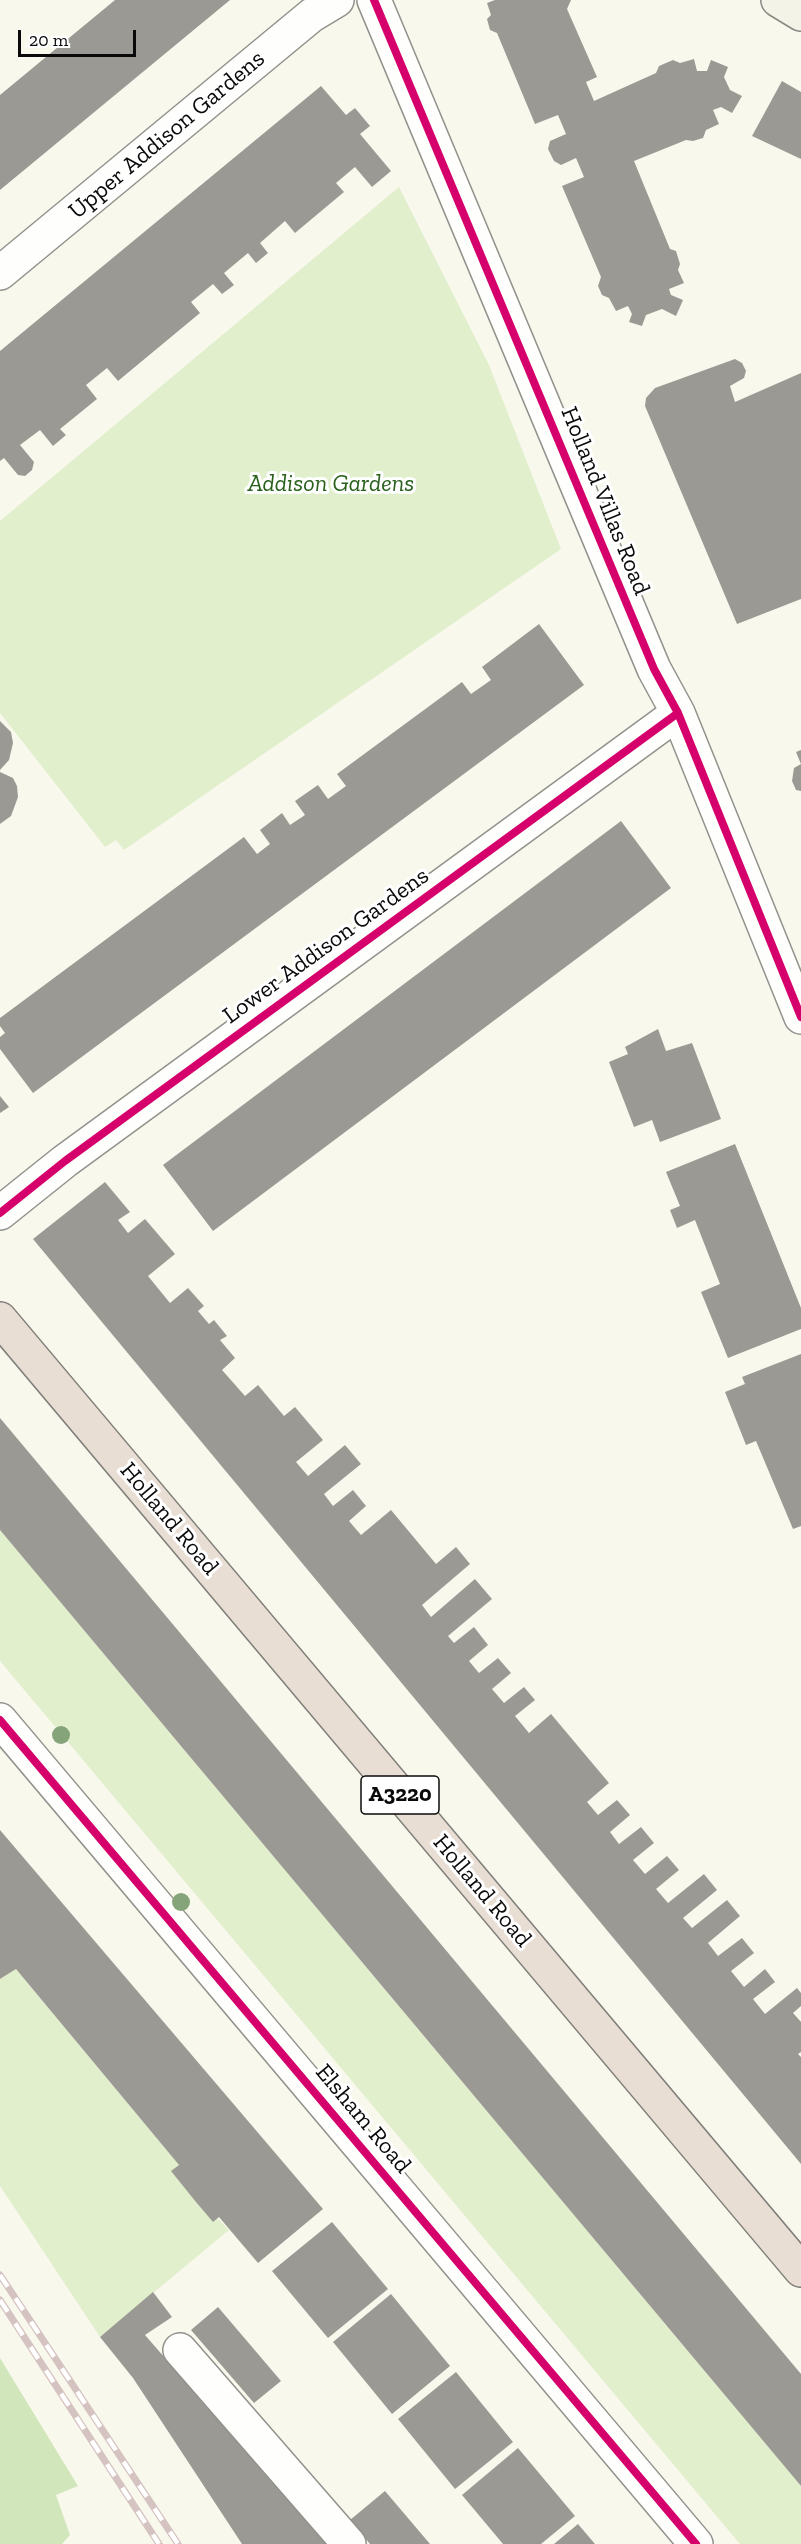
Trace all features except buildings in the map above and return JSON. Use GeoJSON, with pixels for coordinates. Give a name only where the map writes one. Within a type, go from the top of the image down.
{"type":"FeatureCollection","features":[{"type":"Feature","properties":{"kind":"highway","name":"Holland Road"},"geometry":{"type":"LineString","coordinates":[[0,1319],[801,2270]]}},
{"type":"Feature","properties":{"kind":"street","name":"Upper Addison Gardens"},"geometry":{"type":"LineString","coordinates":[[0,273],[312,15],[336,0]]}},
{"type":"Feature","properties":{"kind":"street","name":"Holland Villas Road"},"geometry":{"type":"LineString","coordinates":[[374,0],[654,669],[678,713],[801,1017]]}},
{"type":"Feature","properties":{"kind":"street"},"geometry":{"type":"LineString","coordinates":[[778,0],[801,14]]}},
{"type":"Feature","properties":{"kind":"street","name":"Lower Addison Gardens"},"geometry":{"type":"LineString","coordinates":[[0,1213],[64,1161],[678,713]]}},
{"type":"Feature","properties":{"kind":"street","name":"Elsham Road"},"geometry":{"type":"LineString","coordinates":[[0,1720],[696,2544]]}},
{"type":"Feature","properties":{"kind":"street"},"geometry":{"type":"LineString","coordinates":[[180,2350],[349,2544]]}},
{"type":"Feature","properties":{"kind":"green space","name":"Addison Gardens"},"geometry":{"type":"Polygon","coordinates":[[[399,187],[489,365],[561,549],[124,850],[116,840],[105,847],[0,713],[0,521],[399,187]]]}},
{"type":"Feature","properties":{"kind":"green space"},"geometry":{"type":"Polygon","coordinates":[[[0,1530],[801,2486],[801,2544],[740,2544],[0,1661],[0,1530]]]}},
{"type":"Feature","properties":{"kind":"green space"},"geometry":{"type":"Polygon","coordinates":[[[16,1969],[179,2165],[172,2172],[229,2230],[100,2337],[0,2186],[0,1979],[16,1969]]]}},
{"type":"Feature","properties":{"kind":"green space"},"geometry":{"type":"Polygon","coordinates":[[[0,2358],[78,2486],[56,2495],[70,2535],[62,2544],[0,2544],[0,2358]]]}},
{"type":"Feature","properties":{"kind":"railway"},"geometry":{"type":"LineString","coordinates":[[0,2275],[178,2544]]}},
{"type":"Feature","properties":{"kind":"railway"},"geometry":{"type":"LineString","coordinates":[[0,2300],[159,2544]]}},
{"type":"Feature","properties":{"kind":"cycle path"},"geometry":{"type":"LineString","coordinates":[[374,0],[654,669],[678,713],[801,1017]]}},
{"type":"Feature","properties":{"kind":"cycle path"},"geometry":{"type":"LineString","coordinates":[[0,1213],[65,1161],[678,713]]}},
{"type":"Feature","properties":{"kind":"cycle path"},"geometry":{"type":"LineString","coordinates":[[0,1720],[696,2544]]}}]}
